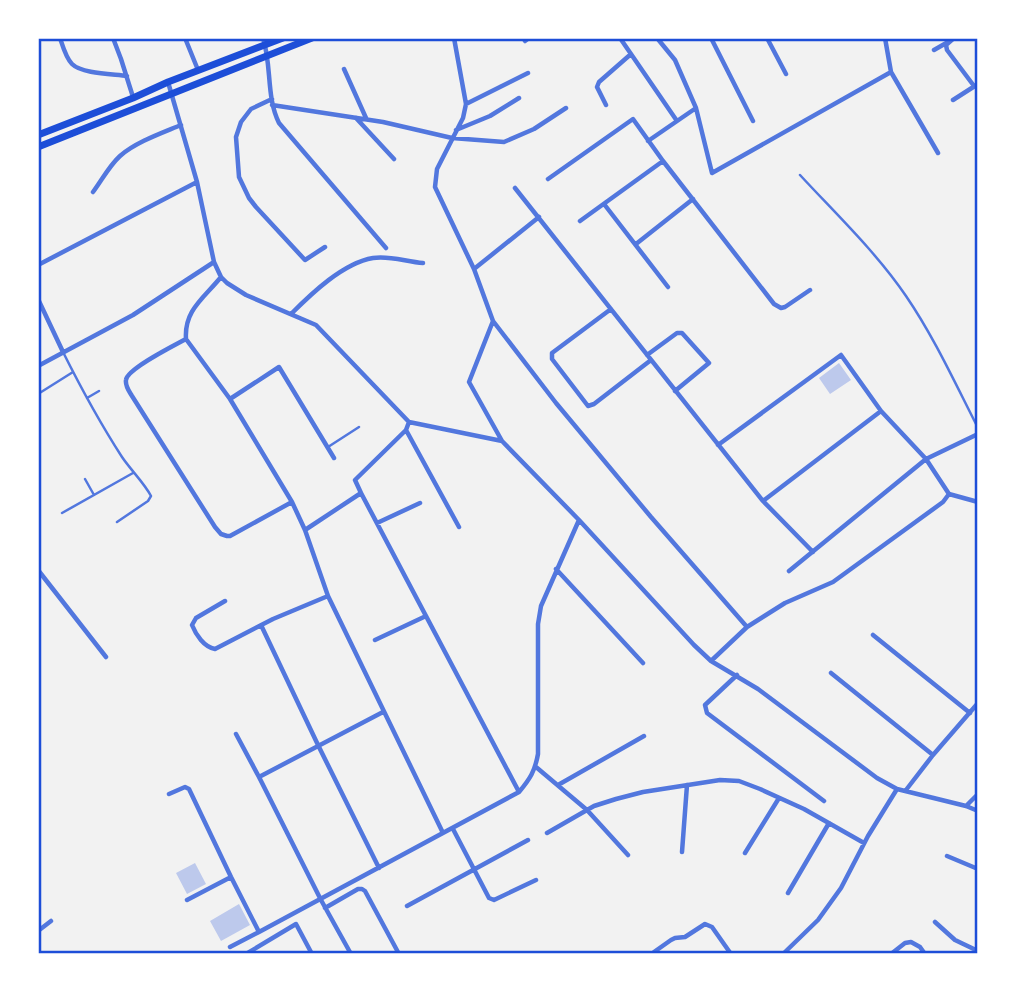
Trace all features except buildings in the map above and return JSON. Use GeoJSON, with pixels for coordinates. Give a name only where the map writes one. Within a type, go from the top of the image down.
{"type":"FeatureCollection","features":[{"type":"Feature","properties":{"kind":"main road"},"geometry":{"type":"LineString","coordinates":[[38,135],[264,42],[283,38]]}},
{"type":"Feature","properties":{"kind":"main road"},"geometry":{"type":"LineString","coordinates":[[38,147],[312,38]]}},
{"type":"Feature","properties":{"kind":"street"},"geometry":{"type":"LineString","coordinates":[[60,38],[70,62],[75,67],[127,76]]}},
{"type":"Feature","properties":{"kind":"street"},"geometry":{"type":"LineString","coordinates":[[113,38],[133,98]]}},
{"type":"Feature","properties":{"kind":"street"},"geometry":{"type":"LineString","coordinates":[[185,38],[199,71]]}},
{"type":"Feature","properties":{"kind":"street"},"geometry":{"type":"LineString","coordinates":[[454,38],[466,104],[463,118],[437,169],[435,187],[474,269],[493,321],[556,403],[747,627]]}},
{"type":"Feature","properties":{"kind":"street"},"geometry":{"type":"LineString","coordinates":[[620,38],[677,121]]}},
{"type":"Feature","properties":{"kind":"street"},"geometry":{"type":"LineString","coordinates":[[657,38],[675,60],[696,108],[712,173],[891,72]]}},
{"type":"Feature","properties":{"kind":"street"},"geometry":{"type":"LineString","coordinates":[[710,38],[754,121]]}},
{"type":"Feature","properties":{"kind":"street"},"geometry":{"type":"LineString","coordinates":[[767,38],[786,74]]}},
{"type":"Feature","properties":{"kind":"street"},"geometry":{"type":"LineString","coordinates":[[885,38],[891,72],[938,153]]}},
{"type":"Feature","properties":{"kind":"street"},"geometry":{"type":"LineString","coordinates":[[934,50],[951,40]]}},
{"type":"Feature","properties":{"kind":"street"},"geometry":{"type":"LineString","coordinates":[[951,40],[946,45],[947,50],[976,85],[953,100]]}},
{"type":"Feature","properties":{"kind":"street"},"geometry":{"type":"LineString","coordinates":[[264,42],[272,102],[279,123],[386,248]]}},
{"type":"Feature","properties":{"kind":"street"},"geometry":{"type":"LineString","coordinates":[[606,105],[597,87],[599,82],[631,54]]}},
{"type":"Feature","properties":{"kind":"street"},"geometry":{"type":"LineString","coordinates":[[344,69],[366,119]]}},
{"type":"Feature","properties":{"kind":"street"},"geometry":{"type":"LineString","coordinates":[[466,104],[528,73]]}},
{"type":"Feature","properties":{"kind":"street"},"geometry":{"type":"LineString","coordinates":[[168,82],[198,182],[214,262],[221,277],[246,295],[316,325],[409,422],[502,442]]}},
{"type":"Feature","properties":{"kind":"street"},"geometry":{"type":"LineString","coordinates":[[456,131],[490,117],[519,98]]}},
{"type":"Feature","properties":{"kind":"street"},"geometry":{"type":"LineString","coordinates":[[325,247],[305,260],[256,207],[244,188],[239,177],[236,137],[241,122],[251,109],[272,102],[452,138],[504,142],[534,129],[566,108]]}},
{"type":"Feature","properties":{"kind":"street"},"geometry":{"type":"LineString","coordinates":[[648,141],[696,108]]}},
{"type":"Feature","properties":{"kind":"street"},"geometry":{"type":"LineString","coordinates":[[356,117],[394,159]]}},
{"type":"Feature","properties":{"kind":"street"},"geometry":{"type":"LineString","coordinates":[[548,179],[633,119],[774,304],[781,308],[786,307],[810,290]]}},
{"type":"Feature","properties":{"kind":"street"},"geometry":{"type":"LineString","coordinates":[[93,192],[120,156],[181,125]]}},
{"type":"Feature","properties":{"kind":"street"},"geometry":{"type":"LineString","coordinates":[[580,221],[663,161]]}},
{"type":"Feature","properties":{"kind":"street"},"geometry":{"type":"LineString","coordinates":[[38,265],[198,182]]}},
{"type":"Feature","properties":{"kind":"street"},"geometry":{"type":"LineString","coordinates":[[515,188],[763,501],[813,552]]}},
{"type":"Feature","properties":{"kind":"street"},"geometry":{"type":"LineString","coordinates":[[636,244],[693,199]]}},
{"type":"Feature","properties":{"kind":"street"},"geometry":{"type":"LineString","coordinates":[[604,204],[668,287]]}},
{"type":"Feature","properties":{"kind":"street"},"geometry":{"type":"LineString","coordinates":[[474,269],[538,217]]}},
{"type":"Feature","properties":{"kind":"street"},"geometry":{"type":"LineString","coordinates":[[291,314],[329,280],[357,264],[373,258],[423,263]]}},
{"type":"Feature","properties":{"kind":"street"},"geometry":{"type":"LineString","coordinates":[[38,366],[133,315],[214,262]]}},
{"type":"Feature","properties":{"kind":"street"},"geometry":{"type":"LineString","coordinates":[[221,277],[188,317],[186,339],[230,399],[292,502],[305,530],[328,596],[443,833]]}},
{"type":"Feature","properties":{"kind":"street"},"geometry":{"type":"LineString","coordinates":[[38,299],[63,352]]}},
{"type":"Feature","properties":{"kind":"street"},"geometry":{"type":"LineString","coordinates":[[611,309],[552,353],[552,359],[588,406],[651,360]]}},
{"type":"Feature","properties":{"kind":"street"},"geometry":{"type":"LineString","coordinates":[[493,321],[469,382],[502,442],[579,520],[694,645],[711,661],[758,689],[877,778],[897,789],[978,811]]}},
{"type":"Feature","properties":{"kind":"street"},"geometry":{"type":"LineString","coordinates":[[647,355],[677,333],[682,333],[709,363],[675,391]]}},
{"type":"Feature","properties":{"kind":"street"},"geometry":{"type":"LineString","coordinates":[[186,339],[128,374],[127,387],[215,527],[221,534],[230,536],[292,502]]}},
{"type":"Feature","properties":{"kind":"street"},"geometry":{"type":"LineString","coordinates":[[718,445],[841,355],[881,411],[926,459],[949,494],[978,502]]}},
{"type":"Feature","properties":{"kind":"street"},"geometry":{"type":"LineString","coordinates":[[230,399],[279,367],[334,458]]}},
{"type":"Feature","properties":{"kind":"street"},"geometry":{"type":"LineString","coordinates":[[763,501],[881,411]]}},
{"type":"Feature","properties":{"kind":"street"},"geometry":{"type":"LineString","coordinates":[[409,422],[406,430],[355,480],[519,792]]}},
{"type":"Feature","properties":{"kind":"street"},"geometry":{"type":"LineString","coordinates":[[406,430],[459,527]]}},
{"type":"Feature","properties":{"kind":"street"},"geometry":{"type":"LineString","coordinates":[[789,571],[926,459],[978,434]]}},
{"type":"Feature","properties":{"kind":"street"},"geometry":{"type":"LineString","coordinates":[[305,530],[361,492]]}},
{"type":"Feature","properties":{"kind":"street"},"geometry":{"type":"LineString","coordinates":[[711,661],[747,627],[785,603],[833,582],[905,531],[943,502],[949,494]]}},
{"type":"Feature","properties":{"kind":"street"},"geometry":{"type":"LineString","coordinates":[[377,523],[421,503]]}},
{"type":"Feature","properties":{"kind":"street"},"geometry":{"type":"LineString","coordinates":[[230,947],[519,792],[531,778],[538,754],[538,624],[541,606],[579,520]]}},
{"type":"Feature","properties":{"kind":"street"},"geometry":{"type":"LineString","coordinates":[[556,569],[643,663]]}},
{"type":"Feature","properties":{"kind":"street"},"geometry":{"type":"LineString","coordinates":[[38,570],[106,657]]}},
{"type":"Feature","properties":{"kind":"street"},"geometry":{"type":"LineString","coordinates":[[225,601],[196,618],[192,625],[205,645],[215,649],[261,625],[328,596]]}},
{"type":"Feature","properties":{"kind":"street"},"geometry":{"type":"LineString","coordinates":[[375,640],[426,616]]}},
{"type":"Feature","properties":{"kind":"street"},"geometry":{"type":"LineString","coordinates":[[261,625],[379,868]]}},
{"type":"Feature","properties":{"kind":"street"},"geometry":{"type":"LineString","coordinates":[[873,635],[970,713]]}},
{"type":"Feature","properties":{"kind":"street"},"geometry":{"type":"LineString","coordinates":[[831,673],[933,755]]}},
{"type":"Feature","properties":{"kind":"street"},"geometry":{"type":"LineString","coordinates":[[737,675],[705,705],[708,713],[824,801]]}},
{"type":"Feature","properties":{"kind":"street"},"geometry":{"type":"LineString","coordinates":[[906,790],[978,704]]}},
{"type":"Feature","properties":{"kind":"street"},"geometry":{"type":"LineString","coordinates":[[259,777],[383,712]]}},
{"type":"Feature","properties":{"kind":"street"},"geometry":{"type":"LineString","coordinates":[[236,734],[351,954]]}},
{"type":"Feature","properties":{"kind":"street"},"geometry":{"type":"LineString","coordinates":[[558,785],[644,736]]}},
{"type":"Feature","properties":{"kind":"street"},"geometry":{"type":"LineString","coordinates":[[536,767],[587,810],[628,855]]}},
{"type":"Feature","properties":{"kind":"street"},"geometry":{"type":"LineString","coordinates":[[547,833],[594,806],[629,795],[720,780],[739,780],[804,809],[864,843]]}},
{"type":"Feature","properties":{"kind":"street"},"geometry":{"type":"LineString","coordinates":[[682,852],[688,785]]}},
{"type":"Feature","properties":{"kind":"street"},"geometry":{"type":"LineString","coordinates":[[169,794],[184,787],[189,789],[259,932]]}},
{"type":"Feature","properties":{"kind":"street"},"geometry":{"type":"LineString","coordinates":[[783,954],[824,912],[841,888],[864,843],[897,789]]}},
{"type":"Feature","properties":{"kind":"street"},"geometry":{"type":"LineString","coordinates":[[966,806],[978,794]]}},
{"type":"Feature","properties":{"kind":"street"},"geometry":{"type":"LineString","coordinates":[[744,853],[779,798]]}},
{"type":"Feature","properties":{"kind":"street"},"geometry":{"type":"LineString","coordinates":[[788,893],[829,823]]}},
{"type":"Feature","properties":{"kind":"street"},"geometry":{"type":"LineString","coordinates":[[453,829],[489,898],[494,900],[536,880]]}},
{"type":"Feature","properties":{"kind":"street"},"geometry":{"type":"LineString","coordinates":[[407,906],[528,840]]}},
{"type":"Feature","properties":{"kind":"street"},"geometry":{"type":"LineString","coordinates":[[947,856],[978,869]]}},
{"type":"Feature","properties":{"kind":"street"},"geometry":{"type":"LineString","coordinates":[[187,900],[231,877]]}},
{"type":"Feature","properties":{"kind":"street"},"geometry":{"type":"LineString","coordinates":[[325,908],[362,888],[399,954]]}},
{"type":"Feature","properties":{"kind":"street"},"geometry":{"type":"LineString","coordinates":[[38,931],[51,921]]}},
{"type":"Feature","properties":{"kind":"street"},"geometry":{"type":"LineString","coordinates":[[935,922],[956,940],[978,951]]}},
{"type":"Feature","properties":{"kind":"street"},"geometry":{"type":"LineString","coordinates":[[246,954],[296,924],[312,954]]}},
{"type":"Feature","properties":{"kind":"street"},"geometry":{"type":"LineString","coordinates":[[654,952],[671,940],[685,937],[705,924],[712,927],[729,952],[721,954]]}},
{"type":"Feature","properties":{"kind":"street"},"geometry":{"type":"LineString","coordinates":[[891,954],[905,943],[911,942],[925,954]]}},
{"type":"Feature","properties":{"kind":"lane"},"geometry":{"type":"LineString","coordinates":[[800,175],[865,245],[904,294],[931,336],[978,428]]}},
{"type":"Feature","properties":{"kind":"lane"},"geometry":{"type":"LineString","coordinates":[[63,352],[87,398],[133,473],[151,496],[148,501],[117,522]]}},
{"type":"Feature","properties":{"kind":"lane"},"geometry":{"type":"LineString","coordinates":[[38,394],[73,372]]}},
{"type":"Feature","properties":{"kind":"lane"},"geometry":{"type":"LineString","coordinates":[[87,398],[99,391]]}},
{"type":"Feature","properties":{"kind":"lane"},"geometry":{"type":"LineString","coordinates":[[328,447],[359,427]]}},
{"type":"Feature","properties":{"kind":"lane"},"geometry":{"type":"LineString","coordinates":[[62,513],[133,473]]}},
{"type":"Feature","properties":{"kind":"lane"},"geometry":{"type":"LineString","coordinates":[[85,480],[94,495]]}}]}
